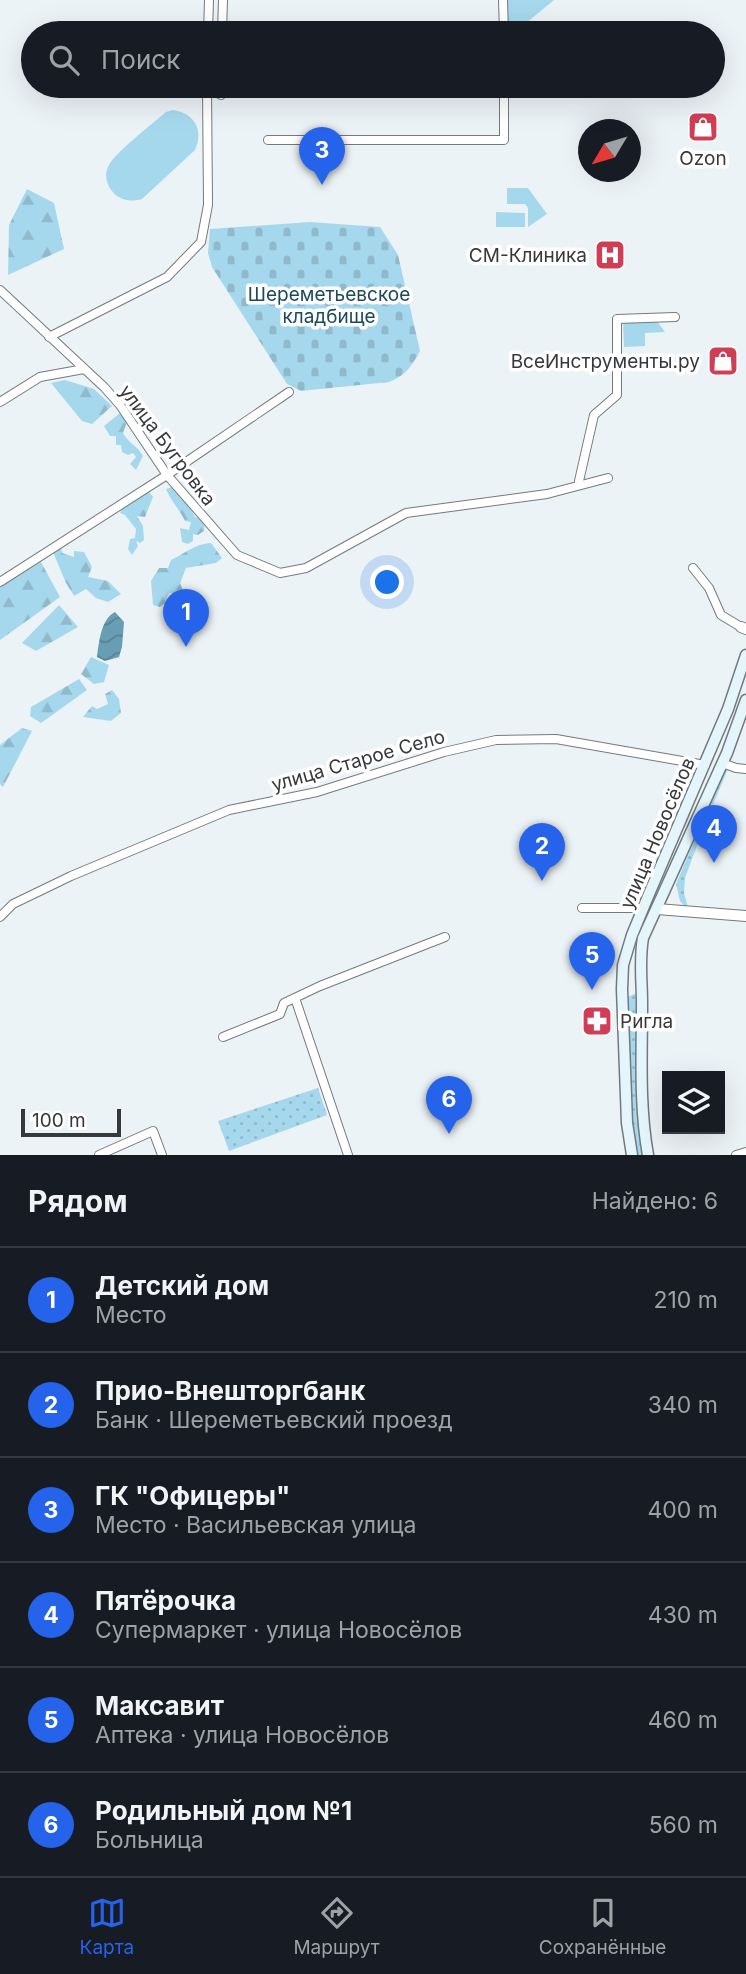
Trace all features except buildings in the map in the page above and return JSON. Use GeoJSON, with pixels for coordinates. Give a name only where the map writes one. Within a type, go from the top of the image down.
{"type":"FeatureCollection","features":[{"type":"Feature","properties":{"kind":"main road","name":"улица Новосёлов"},"geometry":{"type":"LineString","coordinates":[[632,1155],[627,1123],[622,989],[626,953],[728,709],[746,655]]}},
{"type":"Feature","properties":{"kind":"main road","name":"улица Новосёлов"},"geometry":{"type":"LineString","coordinates":[[648,1155],[642,1102],[640,954],[643,938],[722,763],[746,700]]}},
{"type":"Feature","properties":{"kind":"street"},"geometry":{"type":"LineString","coordinates":[[208,21],[209,0]]}},
{"type":"Feature","properties":{"kind":"street"},"geometry":{"type":"LineString","coordinates":[[222,21],[223,0]]}},
{"type":"Feature","properties":{"kind":"street"},"geometry":{"type":"LineString","coordinates":[[503,0],[503,21]]}},
{"type":"Feature","properties":{"kind":"street"},"geometry":{"type":"LineString","coordinates":[[49,337],[167,277],[201,242],[208,205],[207,98]]}},
{"type":"Feature","properties":{"kind":"street"},"geometry":{"type":"LineString","coordinates":[[268,139],[504,140],[504,98]]}},
{"type":"Feature","properties":{"kind":"street","name":"улица Бугровка"},"geometry":{"type":"LineString","coordinates":[[0,290],[120,405],[167,475],[237,555],[280,573],[306,568],[406,513],[547,494],[608,478]]}},
{"type":"Feature","properties":{"kind":"street"},"geometry":{"type":"LineString","coordinates":[[579,481],[594,415],[617,395],[617,319],[675,317]]}},
{"type":"Feature","properties":{"kind":"street"},"geometry":{"type":"LineString","coordinates":[[0,402],[40,377],[84,369]]}},
{"type":"Feature","properties":{"kind":"street"},"geometry":{"type":"LineString","coordinates":[[0,582],[167,475],[289,391]]}},
{"type":"Feature","properties":{"kind":"street"},"geometry":{"type":"LineString","coordinates":[[693,568],[709,589],[721,615],[744,628]]}},
{"type":"Feature","properties":{"kind":"street","name":"улица Старое Село"},"geometry":{"type":"LineString","coordinates":[[0,917],[13,904],[71,876],[229,810],[317,792],[444,752],[491,741],[556,740],[705,765]]}},
{"type":"Feature","properties":{"kind":"street"},"geometry":{"type":"LineString","coordinates":[[722,763],[746,769]]}},
{"type":"Feature","properties":{"kind":"street"},"geometry":{"type":"LineString","coordinates":[[582,908],[643,908]]}},
{"type":"Feature","properties":{"kind":"street"},"geometry":{"type":"LineString","coordinates":[[657,909],[746,916]]}},
{"type":"Feature","properties":{"kind":"street"},"geometry":{"type":"LineString","coordinates":[[223,1037],[281,1014],[284,1003],[320,986],[445,937]]}},
{"type":"Feature","properties":{"kind":"street"},"geometry":{"type":"LineString","coordinates":[[295,998],[348,1155]]}},
{"type":"Feature","properties":{"kind":"street"},"geometry":{"type":"LineString","coordinates":[[99,1155],[153,1130],[162,1155]]}},
{"type":"Feature","properties":{"kind":"street"},"geometry":{"type":"LineString","coordinates":[[736,1155],[746,1152]]}},
{"type":"Feature","properties":{"kind":"green space"},"geometry":{"type":"Polygon","coordinates":[[[507,0],[554,0],[529,21],[507,21],[507,0]]]}},
{"type":"Feature","properties":{"kind":"green space"},"geometry":{"type":"Polygon","coordinates":[[[173,110],[187,115],[196,124],[198,143],[195,150],[142,199],[122,199],[112,191],[107,182],[109,165],[135,138],[166,112],[173,110]]]}},
{"type":"Feature","properties":{"kind":"green space"},"geometry":{"type":"Polygon","coordinates":[[[507,188],[528,188],[547,214],[528,227],[528,208],[525,204],[507,204],[507,188]]]}},
{"type":"Feature","properties":{"kind":"green space"},"geometry":{"type":"Polygon","coordinates":[[[27,189],[54,203],[64,249],[8,275],[9,225],[27,189]]]}},
{"type":"Feature","properties":{"kind":"green space"},"geometry":{"type":"Polygon","coordinates":[[[496,212],[525,213],[525,227],[496,227],[496,212]]]}},
{"type":"Feature","properties":{"kind":"green space","name":"Шереметьевское кладбище"},"geometry":{"type":"Polygon","coordinates":[[[310,222],[380,227],[398,255],[420,351],[407,370],[395,380],[301,391],[287,384],[212,267],[208,253],[210,229],[310,222]]]}},
{"type":"Feature","properties":{"kind":"green space"},"geometry":{"type":"Polygon","coordinates":[[[656,320],[665,332],[645,333],[645,346],[624,347],[623,322],[656,320]]]}},
{"type":"Feature","properties":{"kind":"green space"},"geometry":{"type":"Polygon","coordinates":[[[65,380],[94,389],[112,406],[92,424],[82,421],[51,383],[65,380]]]}},
{"type":"Feature","properties":{"kind":"green space"},"geometry":{"type":"Polygon","coordinates":[[[120,413],[127,422],[123,433],[143,456],[136,470],[130,464],[136,457],[133,453],[128,455],[122,452],[121,445],[116,445],[116,436],[110,436],[104,426],[120,413]]]}},
{"type":"Feature","properties":{"kind":"green space"},"geometry":{"type":"Polygon","coordinates":[[[172,487],[182,500],[186,500],[195,517],[205,523],[204,531],[198,535],[193,534],[193,541],[188,544],[182,542],[180,528],[189,530],[191,522],[185,521],[168,493],[166,489],[172,487]]]}},
{"type":"Feature","properties":{"kind":"green space"},"geometry":{"type":"Polygon","coordinates":[[[147,489],[153,497],[145,517],[137,516],[143,526],[144,540],[140,543],[136,541],[138,546],[132,555],[128,549],[130,539],[135,538],[136,529],[125,515],[120,513],[123,507],[147,489]]]}},
{"type":"Feature","properties":{"kind":"green space"},"geometry":{"type":"Polygon","coordinates":[[[211,543],[222,558],[216,563],[186,568],[180,583],[183,590],[178,594],[169,593],[160,607],[153,605],[151,581],[159,568],[168,568],[171,560],[195,547],[211,543]]]}},
{"type":"Feature","properties":{"kind":"green space"},"geometry":{"type":"Polygon","coordinates":[[[61,547],[62,553],[74,557],[74,551],[84,552],[92,567],[88,577],[108,581],[121,594],[108,602],[96,598],[86,589],[74,596],[53,552],[61,547]]]}},
{"type":"Feature","properties":{"kind":"green space"},"geometry":{"type":"Polygon","coordinates":[[[41,562],[60,597],[0,640],[0,587],[41,562]]]}},
{"type":"Feature","properties":{"kind":"green space"},"geometry":{"type":"Polygon","coordinates":[[[59,605],[78,627],[36,651],[22,643],[59,605]]]}},
{"type":"Feature","properties":{"kind":"green space"},"geometry":{"type":"Polygon","coordinates":[[[91,657],[109,665],[104,682],[94,684],[81,674],[91,657]]]}},
{"type":"Feature","properties":{"kind":"green space"},"geometry":{"type":"Polygon","coordinates":[[[79,679],[87,690],[41,723],[30,716],[31,707],[79,679]]]}},
{"type":"Feature","properties":{"kind":"green space"},"geometry":{"type":"Polygon","coordinates":[[[112,690],[119,699],[121,713],[111,721],[83,717],[92,706],[97,709],[108,704],[105,694],[112,690]]]}},
{"type":"Feature","properties":{"kind":"green space"},"geometry":{"type":"Polygon","coordinates":[[[22,728],[32,731],[3,787],[0,784],[0,745],[22,728]]]}},
{"type":"Feature","properties":{"kind":"green space"},"geometry":{"type":"Polygon","coordinates":[[[725,768],[728,769],[685,878],[684,893],[689,911],[680,901],[676,884],[725,768]]]}},
{"type":"Feature","properties":{"kind":"green space"},"geometry":{"type":"Polygon","coordinates":[[[637,994],[644,1155],[634,1155],[629,1101],[628,997],[637,994]]]}},
{"type":"Feature","properties":{"kind":"green space"},"geometry":{"type":"Polygon","coordinates":[[[318,1088],[327,1115],[229,1151],[218,1121],[318,1088]]]}},
{"type":"Feature","properties":{"kind":"water"},"geometry":{"type":"Polygon","coordinates":[[[115,612],[124,622],[122,647],[119,657],[105,661],[97,657],[100,638],[104,625],[115,612]]]}},
{"type":"Feature","properties":{"kind":"place","name":"Ozon"},"geometry":{"type":"Point","coordinates":[703,127]}},
{"type":"Feature","properties":{"kind":"place","name":"ГК \"Офицеры\""},"geometry":{"type":"Point","coordinates":[322,185]}},
{"type":"Feature","properties":{"kind":"place","name":"СМ-Клиника"},"geometry":{"type":"Point","coordinates":[610,255]}},
{"type":"Feature","properties":{"kind":"place","name":"ВсеИнструменты.ру"},"geometry":{"type":"Point","coordinates":[723,361]}},
{"type":"Feature","properties":{"kind":"place","name":"Детский дом"},"geometry":{"type":"Point","coordinates":[186,647]}},
{"type":"Feature","properties":{"kind":"place","name":"Пятёрочка"},"geometry":{"type":"Point","coordinates":[714,863]}},
{"type":"Feature","properties":{"kind":"place","name":"Прио-Внешторгбанк"},"geometry":{"type":"Point","coordinates":[542,881]}},
{"type":"Feature","properties":{"kind":"place","name":"Максавит"},"geometry":{"type":"Point","coordinates":[592,990]}},
{"type":"Feature","properties":{"kind":"place","name":"Ригла"},"geometry":{"type":"Point","coordinates":[597,1021]}},
{"type":"Feature","properties":{"kind":"place","name":"Родильный дом №1"},"geometry":{"type":"Point","coordinates":[449,1134]}}]}
